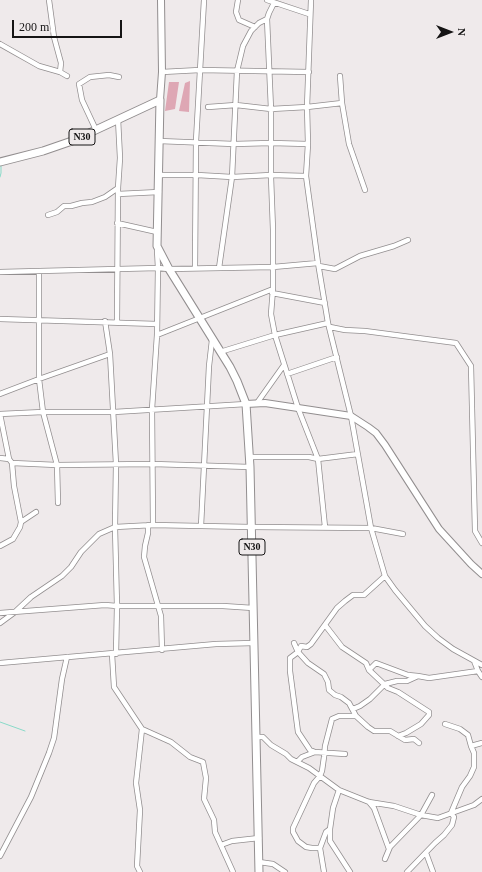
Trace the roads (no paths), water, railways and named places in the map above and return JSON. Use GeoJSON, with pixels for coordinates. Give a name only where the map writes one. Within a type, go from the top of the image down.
{"type":"FeatureCollection","features":[{"type":"Feature","properties":{"kind":"main road","name":"N30"},"geometry":{"type":"LineString","coordinates":[[0,162],[72,142],[160,100],[157,246],[169,269],[200,317],[237,381],[246,404],[250,457],[259,872]]}},
{"type":"Feature","properties":{"kind":"street"},"geometry":{"type":"LineString","coordinates":[[49,0],[54,37],[61,63],[60,72]]}},
{"type":"Feature","properties":{"kind":"street"},"geometry":{"type":"LineString","coordinates":[[160,0],[162,72],[160,100]]}},
{"type":"Feature","properties":{"kind":"street"},"geometry":{"type":"LineString","coordinates":[[195,268],[197,175],[196,141],[204,0]]}},
{"type":"Feature","properties":{"kind":"street"},"geometry":{"type":"LineString","coordinates":[[238,0],[236,12],[239,20],[255,27]]}},
{"type":"Feature","properties":{"kind":"street"},"geometry":{"type":"LineString","coordinates":[[267,0],[309,14]]}},
{"type":"Feature","properties":{"kind":"street"},"geometry":{"type":"LineString","coordinates":[[311,0],[309,14],[309,72],[307,107],[308,144],[306,176],[318,265],[329,325],[351,416],[371,528],[385,576],[395,590],[425,626],[453,649],[473,659],[482,666]]}},
{"type":"Feature","properties":{"kind":"street"},"geometry":{"type":"LineString","coordinates":[[274,3],[268,19],[273,267],[271,314],[275,335],[298,408],[318,458],[325,527]]}},
{"type":"Feature","properties":{"kind":"street"},"geometry":{"type":"LineString","coordinates":[[219,268],[232,177],[237,71],[243,46],[251,31],[259,23],[268,19]]}},
{"type":"Feature","properties":{"kind":"street"},"geometry":{"type":"LineString","coordinates":[[0,44],[40,66],[60,72],[67,76]]}},
{"type":"Feature","properties":{"kind":"street"},"geometry":{"type":"LineString","coordinates":[[162,72],[200,70],[309,72]]}},
{"type":"Feature","properties":{"kind":"street"},"geometry":{"type":"LineString","coordinates":[[96,130],[82,100],[79,84],[90,77],[109,75],[119,77]]}},
{"type":"Feature","properties":{"kind":"street"},"geometry":{"type":"LineString","coordinates":[[340,76],[342,103],[349,144],[365,190]]}},
{"type":"Feature","properties":{"kind":"street"},"geometry":{"type":"LineString","coordinates":[[208,107],[236,105],[271,109],[342,103]]}},
{"type":"Feature","properties":{"kind":"street"},"geometry":{"type":"LineString","coordinates":[[117,322],[118,188],[120,158],[118,119]]}},
{"type":"Feature","properties":{"kind":"street"},"geometry":{"type":"LineString","coordinates":[[159,141],[196,141],[234,144],[308,144]]}},
{"type":"Feature","properties":{"kind":"street"},"geometry":{"type":"LineString","coordinates":[[159,175],[232,177],[271,175],[306,176]]}},
{"type":"Feature","properties":{"kind":"street"},"geometry":{"type":"LineString","coordinates":[[48,215],[57,212],[64,206],[92,202],[105,197],[118,188]]}},
{"type":"Feature","properties":{"kind":"street"},"geometry":{"type":"LineString","coordinates":[[118,194],[159,192]]}},
{"type":"Feature","properties":{"kind":"street"},"geometry":{"type":"LineString","coordinates":[[118,222],[157,232]]}},
{"type":"Feature","properties":{"kind":"street"},"geometry":{"type":"LineString","coordinates":[[0,272],[318,265],[335,269],[360,256],[394,246],[408,240]]}},
{"type":"Feature","properties":{"kind":"street"},"geometry":{"type":"LineString","coordinates":[[157,246],[157,324],[152,409],[153,464],[150,525],[144,557],[161,616],[162,650]]}},
{"type":"Feature","properties":{"kind":"street"},"geometry":{"type":"LineString","coordinates":[[40,272],[39,379],[43,412],[56,465],[58,503]]}},
{"type":"Feature","properties":{"kind":"street"},"geometry":{"type":"LineString","coordinates":[[156,335],[200,317],[273,291],[326,303]]}},
{"type":"Feature","properties":{"kind":"street"},"geometry":{"type":"LineString","coordinates":[[0,319],[157,324]]}},
{"type":"Feature","properties":{"kind":"street"},"geometry":{"type":"LineString","coordinates":[[105,322],[110,354],[116,464],[115,527],[117,606],[114,654],[114,687],[142,729],[171,742],[190,756],[203,762],[206,778],[204,799],[214,820],[215,832],[233,872]]}},
{"type":"Feature","properties":{"kind":"street"},"geometry":{"type":"LineString","coordinates":[[220,352],[275,335],[329,325],[345,330],[365,331],[456,343],[471,366],[475,531],[482,543]]}},
{"type":"Feature","properties":{"kind":"street"},"geometry":{"type":"LineString","coordinates":[[201,526],[209,366],[212,338]]}},
{"type":"Feature","properties":{"kind":"street"},"geometry":{"type":"LineString","coordinates":[[0,394],[110,354]]}},
{"type":"Feature","properties":{"kind":"street"},"geometry":{"type":"LineString","coordinates":[[287,374],[337,357]]}},
{"type":"Feature","properties":{"kind":"street"},"geometry":{"type":"LineString","coordinates":[[257,403],[284,365]]}},
{"type":"Feature","properties":{"kind":"street"},"geometry":{"type":"LineString","coordinates":[[0,546],[13,539],[20,527],[21,522],[0,414],[43,412],[114,412],[257,403],[351,416],[376,433],[439,529],[482,574]]}},
{"type":"Feature","properties":{"kind":"street"},"geometry":{"type":"LineString","coordinates":[[250,457],[318,458],[358,454]]}},
{"type":"Feature","properties":{"kind":"street"},"geometry":{"type":"LineString","coordinates":[[0,458],[10,461],[56,465],[153,464],[250,466]]}},
{"type":"Feature","properties":{"kind":"street"},"geometry":{"type":"LineString","coordinates":[[21,522],[36,512]]}},
{"type":"Feature","properties":{"kind":"street"},"geometry":{"type":"LineString","coordinates":[[0,623],[15,612],[31,597],[62,576],[71,567],[80,552],[99,534],[115,527],[150,525],[371,528],[403,534]]}},
{"type":"Feature","properties":{"kind":"street"},"geometry":{"type":"LineString","coordinates":[[345,754],[325,754],[310,750],[298,732],[289,663],[290,658],[298,652],[301,646],[307,647],[312,644],[322,632],[324,625],[337,608],[345,601],[353,595],[364,595],[385,576]]}},
{"type":"Feature","properties":{"kind":"street"},"geometry":{"type":"LineString","coordinates":[[0,613],[105,605],[244,606],[253,608]]}},
{"type":"Feature","properties":{"kind":"street"},"geometry":{"type":"LineString","coordinates":[[324,625],[342,647],[366,663],[369,670],[388,688],[398,692],[429,712],[430,715],[421,724],[398,736]]}},
{"type":"Feature","properties":{"kind":"street"},"geometry":{"type":"LineString","coordinates":[[0,664],[67,656],[114,654],[216,644],[254,643]]}},
{"type":"Feature","properties":{"kind":"street"},"geometry":{"type":"LineString","coordinates":[[294,643],[298,652],[308,663],[324,674],[328,682],[329,690],[342,697],[349,703],[356,716],[368,727],[374,731],[390,731],[405,740],[414,740],[419,743]]}},
{"type":"Feature","properties":{"kind":"street"},"geometry":{"type":"LineString","coordinates":[[0,856],[31,797],[49,753],[54,738],[62,679],[67,656]]}},
{"type":"Feature","properties":{"kind":"street"},"geometry":{"type":"LineString","coordinates":[[473,659],[478,672],[482,677]]}},
{"type":"Feature","properties":{"kind":"street"},"geometry":{"type":"LineString","coordinates":[[369,670],[376,663],[408,675],[429,678],[478,672]]}},
{"type":"Feature","properties":{"kind":"street"},"geometry":{"type":"LineString","coordinates":[[353,709],[370,699],[385,684],[397,681],[407,681],[418,676]]}},
{"type":"Feature","properties":{"kind":"street"},"geometry":{"type":"LineString","coordinates":[[320,848],[306,847],[298,841],[293,832],[293,828],[314,782],[320,776],[325,754],[325,746],[332,719],[339,716],[356,716]]}},
{"type":"Feature","properties":{"kind":"street"},"geometry":{"type":"LineString","coordinates":[[407,872],[452,826],[454,817],[452,813],[462,787],[470,776],[474,767],[474,753],[468,736],[460,730],[445,724]]}},
{"type":"Feature","properties":{"kind":"street"},"geometry":{"type":"LineString","coordinates":[[140,872],[137,866],[140,810],[136,783],[142,729]]}},
{"type":"Feature","properties":{"kind":"street"},"geometry":{"type":"LineString","coordinates":[[256,737],[263,737],[271,745],[286,754],[291,759],[309,768],[339,790],[369,802],[394,806],[421,815],[438,818],[474,805],[482,799]]}},
{"type":"Feature","properties":{"kind":"street"},"geometry":{"type":"LineString","coordinates":[[471,746],[482,743]]}},
{"type":"Feature","properties":{"kind":"street"},"geometry":{"type":"LineString","coordinates":[[297,762],[302,757],[315,752]]}},
{"type":"Feature","properties":{"kind":"street"},"geometry":{"type":"LineString","coordinates":[[339,790],[333,808],[330,841],[350,872]]}},
{"type":"Feature","properties":{"kind":"street"},"geometry":{"type":"LineString","coordinates":[[385,859],[395,840],[421,815],[432,795]]}},
{"type":"Feature","properties":{"kind":"street"},"geometry":{"type":"LineString","coordinates":[[369,802],[374,808],[389,849]]}},
{"type":"Feature","properties":{"kind":"street"},"geometry":{"type":"LineString","coordinates":[[324,872],[320,848],[326,832],[330,829]]}},
{"type":"Feature","properties":{"kind":"street"},"geometry":{"type":"LineString","coordinates":[[221,845],[232,841],[259,838]]}},
{"type":"Feature","properties":{"kind":"street"},"geometry":{"type":"LineString","coordinates":[[426,853],[433,872]]}},
{"type":"Feature","properties":{"kind":"street"},"geometry":{"type":"LineString","coordinates":[[259,862],[272,864],[285,872]]}},
{"type":"Feature","properties":{"kind":"waterway"},"geometry":{"type":"LineString","coordinates":[[0,177],[1,166]]}},
{"type":"Feature","properties":{"kind":"waterway"},"geometry":{"type":"LineString","coordinates":[[0,722],[25,731]]}}]}
